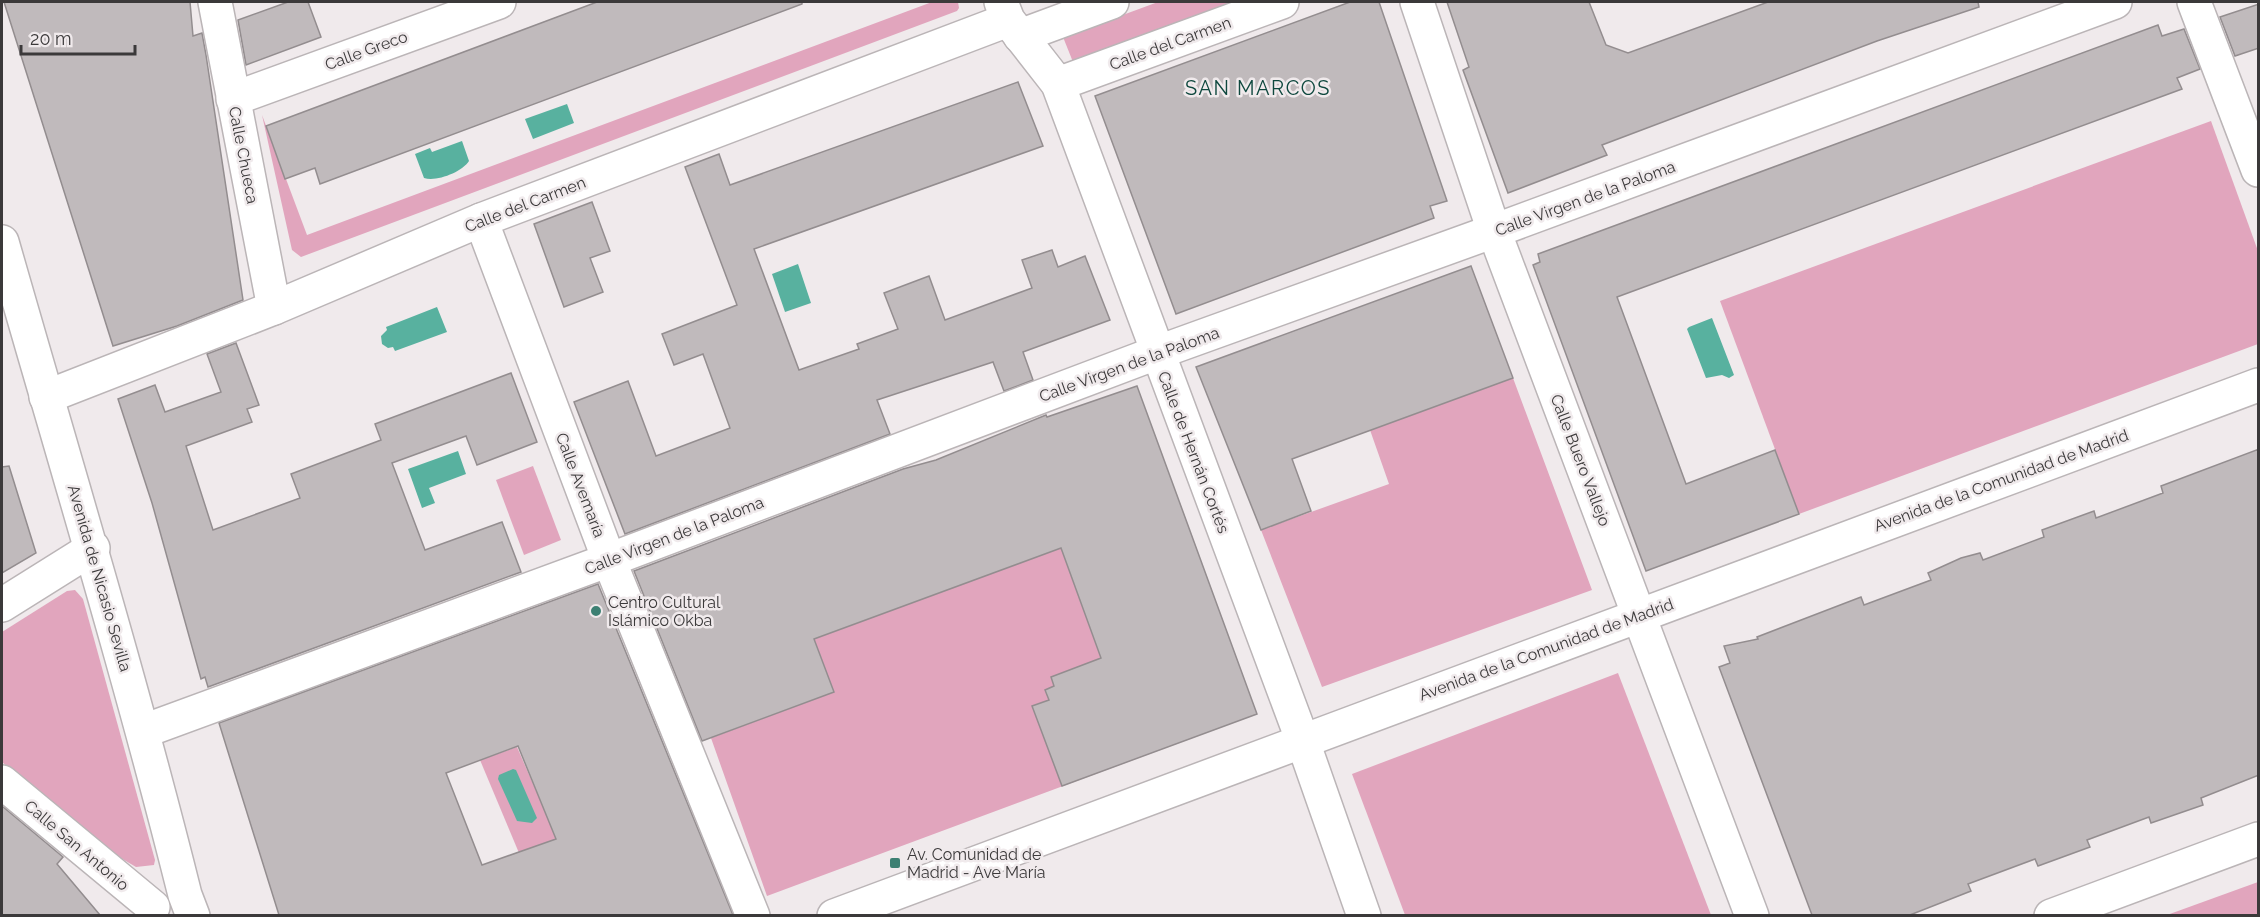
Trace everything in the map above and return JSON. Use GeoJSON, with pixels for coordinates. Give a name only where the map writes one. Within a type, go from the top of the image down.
{"type":"FeatureCollection","features":[{"type":"Feature","properties":{"kind":"street","name":"Calle Chueca"},"geometry":{"type":"LineString","coordinates":[[215,2],[274,308]]}},
{"type":"Feature","properties":{"kind":"street","name":"Calle Greco"},"geometry":{"type":"LineString","coordinates":[[233,99],[500,2]]}},
{"type":"Feature","properties":{"kind":"street","name":"Calle del Carmen"},"geometry":{"type":"LineString","coordinates":[[46,397],[274,308],[481,220],[1010,19],[1112,2]]}},
{"type":"Feature","properties":{"kind":"street","name":"Calle del Carmen"},"geometry":{"type":"LineString","coordinates":[[1059,84],[1282,2]]}},
{"type":"Feature","properties":{"kind":"street","name":"Calle Buero Vallejo"},"geometry":{"type":"LineString","coordinates":[[1417,2],[1494,231],[1752,915]]}},
{"type":"Feature","properties":{"kind":"street","name":"Calle Virgen de la Paloma"},"geometry":{"type":"LineString","coordinates":[[144,731],[609,560],[1156,353],[2115,2]]}},
{"type":"Feature","properties":{"kind":"street"},"geometry":{"type":"LineString","coordinates":[[2194,2],[2259,170]]}},
{"type":"Feature","properties":{"kind":"street","name":"Calle de Hernán Cortés"},"geometry":{"type":"LineString","coordinates":[[1010,19],[1059,84],[1156,353],[1302,739],[1364,915]]}},
{"type":"Feature","properties":{"kind":"street","name":"Calle Avemaría"},"geometry":{"type":"LineString","coordinates":[[481,220],[609,560],[753,915]]}},
{"type":"Feature","properties":{"kind":"street","name":"Avenida de Nicasio Sevilla"},"geometry":{"type":"LineString","coordinates":[[2,242],[46,397],[93,548],[190,905]]}},
{"type":"Feature","properties":{"kind":"street","name":"Avenida de la Comunidad de Madrid"},"geometry":{"type":"LineString","coordinates":[[834,915],[1302,739],[2259,385]]}},
{"type":"Feature","properties":{"kind":"street"},"geometry":{"type":"LineString","coordinates":[[2,605],[93,548]]}},
{"type":"Feature","properties":{"kind":"street","name":"Calle San Antonio"},"geometry":{"type":"LineString","coordinates":[[2,782],[149,911]]}},
{"type":"Feature","properties":{"kind":"street"},"geometry":{"type":"LineString","coordinates":[[2051,915],[2259,839]]}},
{"type":"Feature","properties":{"kind":"street"},"geometry":{"type":"LineString","coordinates":[[149,911],[190,905]]}},
{"type":"Feature","properties":{"kind":"shaded area"},"geometry":{"type":"Polygon","coordinates":[[[932,2],[958,2],[959,8],[957,11],[301,257],[292,250],[262,115],[307,235],[932,2]]]}},
{"type":"Feature","properties":{"kind":"shaded area"},"geometry":{"type":"Polygon","coordinates":[[[1158,2],[1234,2],[1073,62],[1063,37],[1158,2]]]}},
{"type":"Feature","properties":{"kind":"shaded area"},"geometry":{"type":"Polygon","coordinates":[[[567,104],[574,123],[533,139],[525,119],[567,104]]]}},
{"type":"Feature","properties":{"kind":"shaded area"},"geometry":{"type":"Polygon","coordinates":[[[2211,121],[2258,251],[2258,344],[1799,514],[1720,301],[2211,121]]]}},
{"type":"Feature","properties":{"kind":"shaded area"},"geometry":{"type":"Polygon","coordinates":[[[462,141],[469,161],[466,165],[436,179],[424,178],[415,154],[430,148],[432,152],[462,141]]]}},
{"type":"Feature","properties":{"kind":"shaded area"},"geometry":{"type":"Polygon","coordinates":[[[798,264],[811,303],[785,312],[772,274],[798,264]]]}},
{"type":"Feature","properties":{"kind":"shaded area"},"geometry":{"type":"Polygon","coordinates":[[[437,307],[447,332],[395,351],[393,347],[388,348],[382,344],[381,336],[387,330],[386,327],[437,307]]]}},
{"type":"Feature","properties":{"kind":"shaded area"},"geometry":{"type":"Polygon","coordinates":[[[1712,318],[1734,375],[1729,378],[1722,375],[1706,378],[1687,329],[1712,318]]]}},
{"type":"Feature","properties":{"kind":"shaded area"},"geometry":{"type":"Polygon","coordinates":[[[1513,378],[1592,590],[1322,687],[1261,530],[1389,484],[1370,430],[1513,378]]]}},
{"type":"Feature","properties":{"kind":"shaded area"},"geometry":{"type":"Polygon","coordinates":[[[458,451],[466,474],[429,488],[435,503],[422,508],[408,469],[458,451]]]}},
{"type":"Feature","properties":{"kind":"shaded area"},"geometry":{"type":"Polygon","coordinates":[[[533,466],[561,540],[524,555],[496,480],[533,466]]]}},
{"type":"Feature","properties":{"kind":"shaded area"},"geometry":{"type":"Polygon","coordinates":[[[1180,503],[1257,714],[767,896],[711,738],[833,692],[814,639],[1180,503]]]}},
{"type":"Feature","properties":{"kind":"shaded area"},"geometry":{"type":"Polygon","coordinates":[[[75,590],[83,599],[155,860],[154,865],[136,867],[97,844],[2,762],[2,632],[67,591],[75,590]]]}},
{"type":"Feature","properties":{"kind":"shaded area"},"geometry":{"type":"Polygon","coordinates":[[[1618,673],[1711,915],[1405,915],[1352,774],[1618,673]]]}},
{"type":"Feature","properties":{"kind":"shaded area"},"geometry":{"type":"Polygon","coordinates":[[[517,747],[557,839],[519,853],[480,760],[517,747]]]}},
{"type":"Feature","properties":{"kind":"shaded area"},"geometry":{"type":"Polygon","coordinates":[[[513,769],[516,770],[537,818],[532,823],[517,821],[498,779],[499,775],[513,769]]]}},
{"type":"Feature","properties":{"kind":"shaded area"},"geometry":{"type":"Polygon","coordinates":[[[2258,882],[2258,915],[2167,915],[2258,882]]]}},
{"type":"Feature","properties":{"kind":"building"},"geometry":{"type":"Polygon","coordinates":[[[4,2],[190,2],[193,36],[202,33],[206,55],[243,300],[177,326],[113,346],[4,2]]]}},
{"type":"Feature","properties":{"kind":"building"},"geometry":{"type":"Polygon","coordinates":[[[288,2],[308,2],[321,37],[246,65],[238,20],[288,2]]]}},
{"type":"Feature","properties":{"kind":"building"},"geometry":{"type":"Polygon","coordinates":[[[597,2],[802,2],[802,4],[320,184],[315,168],[285,179],[266,126],[597,2]]]}},
{"type":"Feature","properties":{"kind":"building"},"geometry":{"type":"Polygon","coordinates":[[[1350,2],[1379,2],[1447,201],[1430,206],[1434,218],[1176,314],[1095,96],[1350,2]]]}},
{"type":"Feature","properties":{"kind":"building"},"geometry":{"type":"Polygon","coordinates":[[[1447,2],[1589,2],[1606,45],[1628,53],[1768,2],[1978,2],[1979,7],[1877,41],[1602,145],[1607,155],[1508,193],[1463,70],[1469,67],[1447,2]]]}},
{"type":"Feature","properties":{"kind":"building"},"geometry":{"type":"Polygon","coordinates":[[[2259,4],[2259,48],[2235,56],[2220,17],[2259,4]]]}},
{"type":"Feature","properties":{"kind":"building"},"geometry":{"type":"Polygon","coordinates":[[[2158,25],[2162,36],[2184,29],[2200,69],[2177,78],[2182,89],[1617,297],[1686,484],[1775,450],[1799,514],[1646,571],[1533,265],[1540,262],[1538,254],[2158,25]]]}},
{"type":"Feature","properties":{"kind":"building"},"geometry":{"type":"Polygon","coordinates":[[[1018,82],[1043,146],[754,249],[799,370],[859,349],[857,344],[898,329],[884,293],[929,276],[945,320],[1032,288],[1022,260],[1052,250],[1058,267],[1085,256],[1110,320],[1023,352],[1033,380],[1004,391],[993,362],[877,400],[890,434],[625,534],[574,402],[628,381],[656,456],[730,428],[703,354],[674,365],[662,334],[737,305],[685,167],[719,154],[730,185],[1018,82]]]}},
{"type":"Feature","properties":{"kind":"building"},"geometry":{"type":"Polygon","coordinates":[[[592,202],[610,251],[590,258],[603,292],[564,307],[534,224],[592,202]]]}},
{"type":"Feature","properties":{"kind":"building"},"geometry":{"type":"Polygon","coordinates":[[[1471,266],[1513,378],[1292,459],[1311,511],[1261,530],[1196,367],[1471,266]]]}},
{"type":"Feature","properties":{"kind":"building"},"geometry":{"type":"Polygon","coordinates":[[[236,343],[259,405],[247,409],[252,422],[186,446],[213,530],[300,498],[291,474],[381,440],[375,424],[511,373],[537,442],[477,465],[466,436],[392,463],[425,550],[502,522],[521,572],[208,687],[205,677],[201,679],[152,503],[118,399],[155,385],[165,412],[221,392],[207,354],[236,343]]]}},
{"type":"Feature","properties":{"kind":"building"},"geometry":{"type":"Polygon","coordinates":[[[1137,386],[1257,714],[1062,786],[1032,706],[1049,700],[1045,690],[1054,686],[1051,677],[1101,658],[1061,548],[814,639],[834,692],[702,741],[634,571],[903,469],[936,460],[1046,415],[1047,417],[1137,386]]]}},
{"type":"Feature","properties":{"kind":"building"},"geometry":{"type":"Polygon","coordinates":[[[2259,449],[2259,775],[2201,798],[2203,805],[2151,823],[2149,817],[2087,840],[2090,847],[2038,866],[2035,859],[1968,884],[1971,891],[1910,915],[1812,915],[1719,667],[1730,663],[1724,646],[1758,639],[1757,637],[1861,597],[1864,605],[1931,580],[1928,573],[1961,558],[1980,553],[1983,560],[2044,537],[2042,530],[2094,511],[2096,518],[2163,493],[2161,486],[2259,449]]]}},
{"type":"Feature","properties":{"kind":"building"},"geometry":{"type":"Polygon","coordinates":[[[9,466],[36,553],[2,573],[2,467],[9,466]]]}},
{"type":"Feature","properties":{"kind":"building"},"geometry":{"type":"Polygon","coordinates":[[[598,584],[733,915],[279,915],[219,723],[598,584]],[[518,746],[446,773],[482,865],[556,839],[518,746]]]}},
{"type":"Feature","properties":{"kind":"building"},"geometry":{"type":"Polygon","coordinates":[[[2,806],[63,857],[57,864],[100,915],[2,915],[2,806]]]}},
{"type":"Feature","properties":{"kind":"place","name":"Centro Cultural Islámico Okba"},"geometry":{"type":"Point","coordinates":[596,611]}},
{"type":"Feature","properties":{"kind":"place","name":"Av. Comunidad de Madrid - Ave María"},"geometry":{"type":"Point","coordinates":[895,863]}},
{"type":"Feature","properties":{"kind":"district","name":"SAN MARCOS"},"geometry":{"type":"Point","coordinates":[1258,88]}}]}
